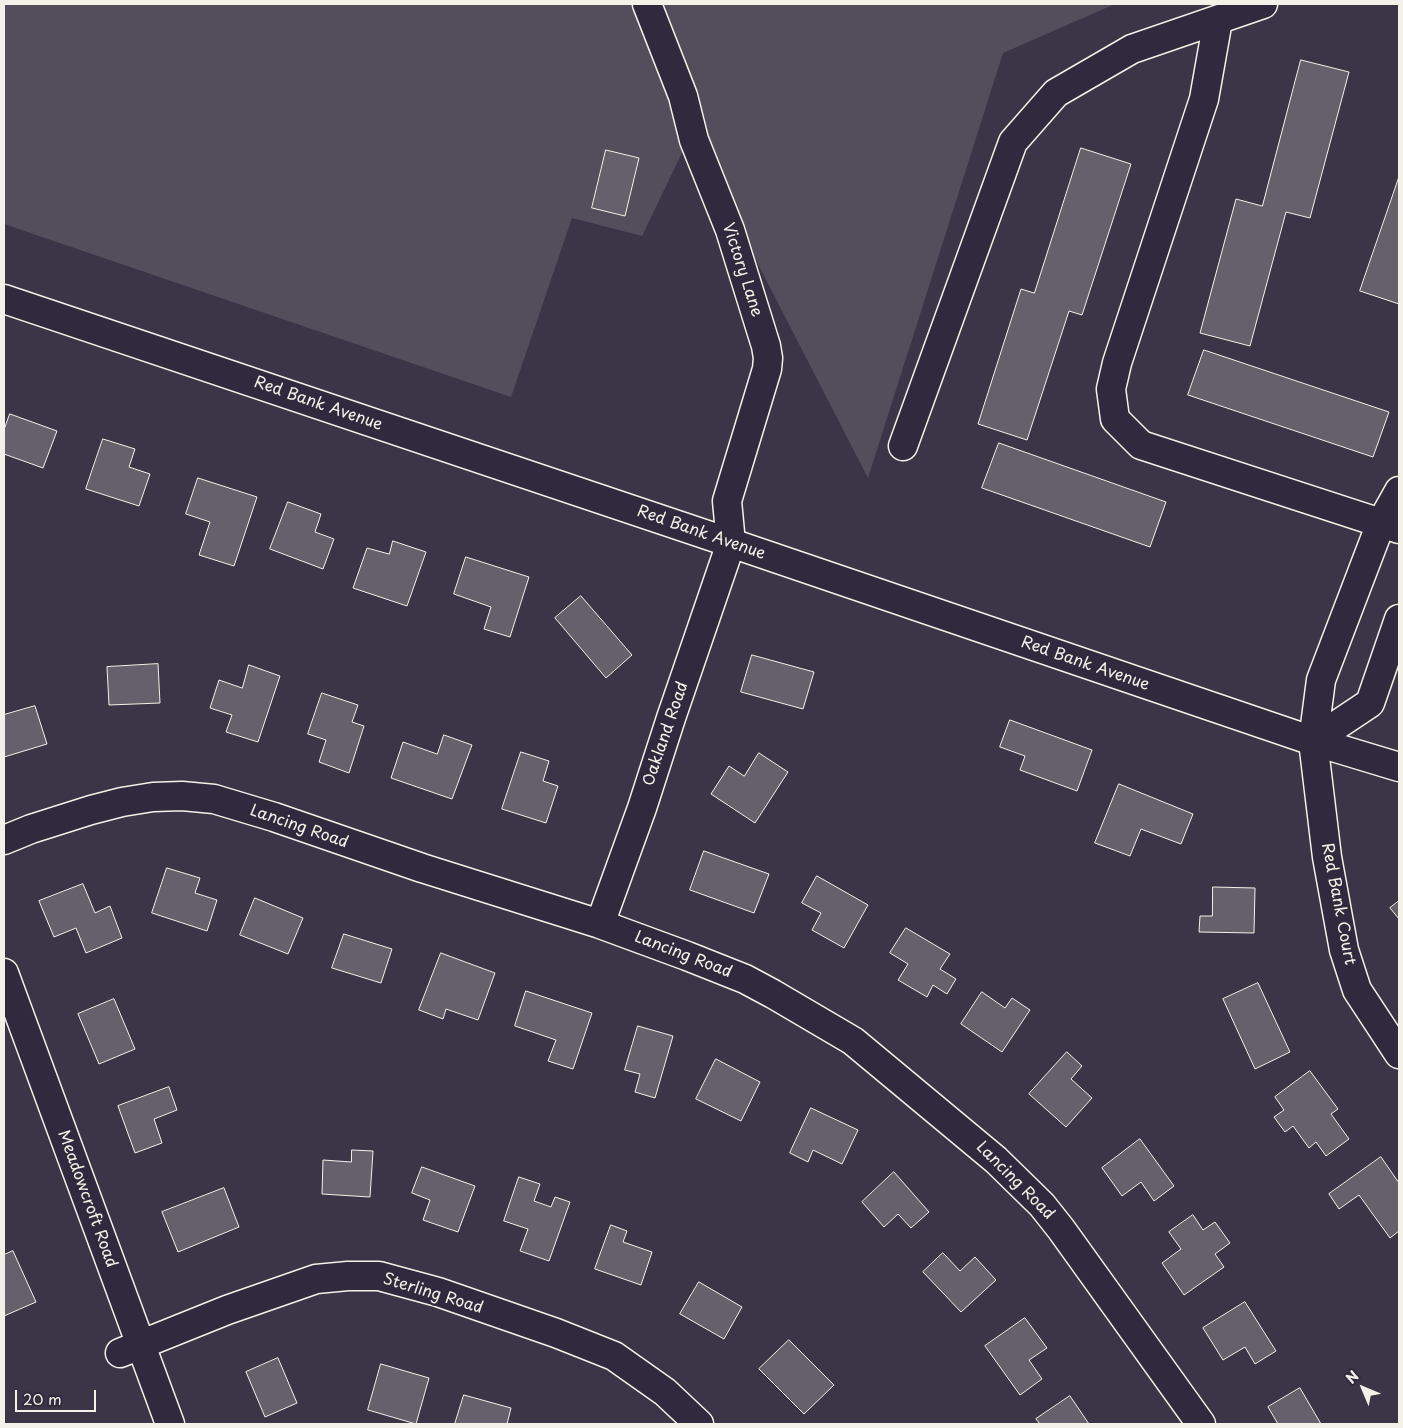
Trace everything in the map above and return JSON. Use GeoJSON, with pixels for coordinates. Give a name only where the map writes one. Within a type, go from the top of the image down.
{"type":"FeatureCollection","features":[{"type":"Feature","properties":{"kind":"street","name":"Victory Lane"},"geometry":{"type":"LineString","coordinates":[[647,4],[683,96],[694,140],[730,230],[768,358],[767,369],[727,501],[731,543]]}},
{"type":"Feature","properties":{"kind":"street"},"geometry":{"type":"LineString","coordinates":[[903,446],[1013,142],[1056,93],[1132,50],[1263,4]]}},
{"type":"Feature","properties":{"kind":"street"},"geometry":{"type":"LineString","coordinates":[[1218,20],[1204,99],[1117,362],[1110,389],[1116,419],[1141,445],[1390,526]]}},
{"type":"Feature","properties":{"kind":"street","name":"Red Bank Avenue"},"geometry":{"type":"LineString","coordinates":[[4,298],[731,543],[1313,742],[1399,767]]}},
{"type":"Feature","properties":{"kind":"street","name":"Red Bank Court"},"geometry":{"type":"LineString","coordinates":[[1399,491],[1390,526],[1321,680],[1313,742],[1326,856],[1344,950],[1357,990],[1399,1054]]}},
{"type":"Feature","properties":{"kind":"street","name":"Oakland Road"},"geometry":{"type":"LineString","coordinates":[[600,924],[642,808],[670,718],[731,543]]}},
{"type":"Feature","properties":{"kind":"street"},"geometry":{"type":"LineString","coordinates":[[1313,742],[1370,703],[1399,619]]}},
{"type":"Feature","properties":{"kind":"street","name":"Lancing Road"},"geometry":{"type":"LineString","coordinates":[[4,840],[40,826],[122,802],[153,797],[182,796],[214,799],[274,817],[422,868],[600,924],[745,979],[852,1041],[974,1140],[1042,1205],[1201,1424]]}},
{"type":"Feature","properties":{"kind":"street","name":"Meadowcroft Road"},"geometry":{"type":"LineString","coordinates":[[4,973],[130,1349],[170,1424]]}},
{"type":"Feature","properties":{"kind":"street","name":"Sterling Road"},"geometry":{"type":"LineString","coordinates":[[130,1349],[228,1310],[316,1279],[379,1276],[438,1292],[556,1333],[614,1356],[665,1392],[699,1424]]}},
{"type":"Feature","properties":{"kind":"shaded area"},"geometry":{"type":"Polygon","coordinates":[[[4,4],[1115,4],[1003,53],[868,478],[691,134],[642,236],[572,218],[511,397],[4,224],[4,4]]]}},
{"type":"Feature","properties":{"kind":"building"},"geometry":{"type":"Polygon","coordinates":[[[1301,60],[1349,72],[1310,218],[1286,212],[1250,346],[1200,333],[1236,199],[1262,206],[1301,60]]]}},
{"type":"Feature","properties":{"kind":"building"},"geometry":{"type":"Polygon","coordinates":[[[1081,148],[1131,164],[1082,315],[1069,311],[1027,440],[978,424],[1021,289],[1034,293],[1081,148]]]}},
{"type":"Feature","properties":{"kind":"building"},"geometry":{"type":"Polygon","coordinates":[[[606,150],[639,158],[625,216],[592,208],[606,150]]]}},
{"type":"Feature","properties":{"kind":"building"},"geometry":{"type":"Polygon","coordinates":[[[1399,177],[1399,304],[1360,291],[1399,177]]]}},
{"type":"Feature","properties":{"kind":"building"},"geometry":{"type":"Polygon","coordinates":[[[1204,350],[1389,412],[1373,457],[1188,395],[1204,350]]]}},
{"type":"Feature","properties":{"kind":"building"},"geometry":{"type":"Polygon","coordinates":[[[10,414],[57,431],[43,468],[4,454],[4,430],[10,414]]]}},
{"type":"Feature","properties":{"kind":"building"},"geometry":{"type":"Polygon","coordinates":[[[103,439],[135,449],[129,467],[150,474],[139,506],[86,489],[103,439]]]}},
{"type":"Feature","properties":{"kind":"building"},"geometry":{"type":"Polygon","coordinates":[[[999,443],[1166,502],[1150,547],[982,488],[999,443]]]}},
{"type":"Feature","properties":{"kind":"building"},"geometry":{"type":"Polygon","coordinates":[[[198,478],[257,497],[234,566],[199,555],[210,522],[186,514],[198,478]]]}},
{"type":"Feature","properties":{"kind":"building"},"geometry":{"type":"Polygon","coordinates":[[[288,502],[321,514],[315,532],[334,539],[323,569],[270,549],[288,502]]]}},
{"type":"Feature","properties":{"kind":"building"},"geometry":{"type":"Polygon","coordinates":[[[393,541],[426,552],[407,606],[353,588],[367,548],[389,554],[393,541]]]}},
{"type":"Feature","properties":{"kind":"building"},"geometry":{"type":"Polygon","coordinates":[[[466,557],[529,577],[510,637],[484,629],[491,607],[454,594],[466,557]]]}},
{"type":"Feature","properties":{"kind":"building"},"geometry":{"type":"Polygon","coordinates":[[[581,596],[632,655],[606,678],[555,618],[581,596]]]}},
{"type":"Feature","properties":{"kind":"building"},"geometry":{"type":"Polygon","coordinates":[[[752,655],[814,672],[803,709],[741,692],[752,655]]]}},
{"type":"Feature","properties":{"kind":"building"},"geometry":{"type":"Polygon","coordinates":[[[158,664],[160,703],[109,705],[107,667],[158,664]]]}},
{"type":"Feature","properties":{"kind":"building"},"geometry":{"type":"Polygon","coordinates":[[[249,665],[280,676],[258,742],[226,732],[232,715],[210,708],[219,680],[242,688],[249,665]]]}},
{"type":"Feature","properties":{"kind":"building"},"geometry":{"type":"Polygon","coordinates":[[[322,693],[358,705],[352,722],[364,726],[349,773],[319,762],[326,740],[308,734],[322,693]]]}},
{"type":"Feature","properties":{"kind":"building"},"geometry":{"type":"Polygon","coordinates":[[[35,706],[47,744],[4,757],[4,715],[35,706]]]}},
{"type":"Feature","properties":{"kind":"building"},"geometry":{"type":"Polygon","coordinates":[[[1010,720],[1092,750],[1077,791],[1020,770],[1025,756],[1000,747],[1010,720]]]}},
{"type":"Feature","properties":{"kind":"building"},"geometry":{"type":"Polygon","coordinates":[[[444,735],[472,745],[452,799],[391,778],[403,742],[437,754],[444,735]]]}},
{"type":"Feature","properties":{"kind":"building"},"geometry":{"type":"Polygon","coordinates":[[[521,752],[549,761],[543,781],[558,786],[546,823],[502,809],[521,752]]]}},
{"type":"Feature","properties":{"kind":"building"},"geometry":{"type":"Polygon","coordinates":[[[759,753],[788,772],[755,823],[711,794],[729,766],[744,776],[759,753]]]}},
{"type":"Feature","properties":{"kind":"building"},"geometry":{"type":"Polygon","coordinates":[[[1119,784],[1193,814],[1181,844],[1141,829],[1130,856],[1095,843],[1119,784]]]}},
{"type":"Feature","properties":{"kind":"building"},"geometry":{"type":"Polygon","coordinates":[[[704,851],[769,874],[754,913],[690,890],[704,851]]]}},
{"type":"Feature","properties":{"kind":"building"},"geometry":{"type":"Polygon","coordinates":[[[167,868],[200,878],[195,893],[217,900],[207,931],[152,913],[167,868]]]}},
{"type":"Feature","properties":{"kind":"building"},"geometry":{"type":"Polygon","coordinates":[[[817,876],[868,905],[844,948],[812,930],[821,913],[802,903],[817,876]]]}},
{"type":"Feature","properties":{"kind":"building"},"geometry":{"type":"Polygon","coordinates":[[[83,884],[95,913],[110,906],[122,938],[86,953],[76,928],[54,937],[39,901],[83,884]]]}},
{"type":"Feature","properties":{"kind":"building"},"geometry":{"type":"Polygon","coordinates":[[[1213,887],[1255,888],[1254,933],[1199,932],[1200,916],[1212,916],[1213,887]]]}},
{"type":"Feature","properties":{"kind":"building"},"geometry":{"type":"Polygon","coordinates":[[[255,898],[303,918],[288,954],[240,935],[255,898]]]}},
{"type":"Feature","properties":{"kind":"building"},"geometry":{"type":"Polygon","coordinates":[[[1399,901],[1399,919],[1390,908],[1399,901]]]}},
{"type":"Feature","properties":{"kind":"building"},"geometry":{"type":"Polygon","coordinates":[[[906,928],[950,954],[940,969],[956,979],[947,994],[933,985],[927,997],[898,980],[908,964],[890,953],[906,928]]]}},
{"type":"Feature","properties":{"kind":"building"},"geometry":{"type":"Polygon","coordinates":[[[344,934],[392,949],[381,983],[332,968],[344,934]]]}},
{"type":"Feature","properties":{"kind":"building"},"geometry":{"type":"Polygon","coordinates":[[[441,953],[495,973],[478,1020],[446,1009],[443,1019],[419,1010],[441,953]]]}},
{"type":"Feature","properties":{"kind":"building"},"geometry":{"type":"Polygon","coordinates":[[[1258,983],[1290,1052],[1255,1069],[1223,999],[1258,983]]]}},
{"type":"Feature","properties":{"kind":"building"},"geometry":{"type":"Polygon","coordinates":[[[526,991],[592,1013],[573,1069],[548,1061],[556,1040],[515,1026],[526,991]]]}},
{"type":"Feature","properties":{"kind":"building"},"geometry":{"type":"Polygon","coordinates":[[[982,992],[1005,1008],[1012,998],[1030,1010],[1002,1052],[961,1024],[982,992]]]}},
{"type":"Feature","properties":{"kind":"building"},"geometry":{"type":"Polygon","coordinates":[[[114,999],[135,1049],[99,1064],[78,1014],[114,999]]]}},
{"type":"Feature","properties":{"kind":"building"},"geometry":{"type":"Polygon","coordinates":[[[638,1026],[673,1036],[655,1098],[635,1092],[640,1074],[625,1070],[638,1026]]]}},
{"type":"Feature","properties":{"kind":"building"},"geometry":{"type":"Polygon","coordinates":[[[1067,1052],[1082,1066],[1071,1079],[1092,1098],[1066,1127],[1029,1094],[1067,1052]]]}},
{"type":"Feature","properties":{"kind":"building"},"geometry":{"type":"Polygon","coordinates":[[[716,1059],[760,1082],[741,1121],[696,1099],[716,1059]]]}},
{"type":"Feature","properties":{"kind":"building"},"geometry":{"type":"Polygon","coordinates":[[[1310,1071],[1338,1109],[1331,1114],[1349,1139],[1326,1156],[1316,1142],[1309,1148],[1293,1126],[1285,1132],[1274,1117],[1284,1110],[1275,1097],[1310,1071]]]}},
{"type":"Feature","properties":{"kind":"building"},"geometry":{"type":"Polygon","coordinates":[[[169,1087],[177,1110],[154,1119],[162,1143],[135,1153],[118,1106],[169,1087]]]}},
{"type":"Feature","properties":{"kind":"building"},"geometry":{"type":"Polygon","coordinates":[[[811,1108],[858,1130],[842,1164],[813,1150],[808,1162],[790,1153],[811,1108]]]}},
{"type":"Feature","properties":{"kind":"building"},"geometry":{"type":"Polygon","coordinates":[[[1140,1139],[1174,1186],[1154,1201],[1141,1182],[1122,1196],[1102,1168],[1140,1139]]]}},
{"type":"Feature","properties":{"kind":"building"},"geometry":{"type":"Polygon","coordinates":[[[352,1150],[373,1151],[370,1197],[322,1194],[323,1160],[351,1162],[352,1150]]]}},
{"type":"Feature","properties":{"kind":"building"},"geometry":{"type":"Polygon","coordinates":[[[1381,1157],[1399,1183],[1399,1231],[1390,1238],[1359,1195],[1339,1209],[1329,1194],[1381,1157]]]}},
{"type":"Feature","properties":{"kind":"building"},"geometry":{"type":"Polygon","coordinates":[[[422,1167],[475,1186],[458,1232],[423,1220],[430,1200],[412,1193],[422,1167]]]}},
{"type":"Feature","properties":{"kind":"building"},"geometry":{"type":"Polygon","coordinates":[[[894,1172],[929,1212],[911,1228],[898,1214],[884,1227],[862,1202],[894,1172]]]}},
{"type":"Feature","properties":{"kind":"building"},"geometry":{"type":"Polygon","coordinates":[[[519,1177],[540,1184],[534,1201],[551,1207],[555,1197],[570,1202],[549,1261],[520,1251],[528,1229],[504,1221],[519,1177]]]}},
{"type":"Feature","properties":{"kind":"building"},"geometry":{"type":"Polygon","coordinates":[[[224,1188],[239,1227],[178,1252],[162,1212],[224,1188]]]}},
{"type":"Feature","properties":{"kind":"building"},"geometry":{"type":"Polygon","coordinates":[[[1193,1215],[1203,1230],[1215,1222],[1230,1243],[1215,1254],[1224,1267],[1184,1295],[1162,1263],[1181,1249],[1169,1232],[1193,1215]]]}},
{"type":"Feature","properties":{"kind":"building"},"geometry":{"type":"Polygon","coordinates":[[[611,1225],[627,1231],[623,1242],[652,1252],[641,1285],[595,1269],[611,1225]]]}},
{"type":"Feature","properties":{"kind":"building"},"geometry":{"type":"Polygon","coordinates":[[[13,1251],[36,1302],[4,1316],[4,1255],[13,1251]]]}},
{"type":"Feature","properties":{"kind":"building"},"geometry":{"type":"Polygon","coordinates":[[[943,1253],[960,1271],[975,1257],[996,1280],[961,1312],[923,1272],[943,1253]]]}},
{"type":"Feature","properties":{"kind":"building"},"geometry":{"type":"Polygon","coordinates":[[[699,1282],[742,1307],[724,1339],[680,1314],[699,1282]]]}},
{"type":"Feature","properties":{"kind":"building"},"geometry":{"type":"Polygon","coordinates":[[[1245,1302],[1276,1351],[1255,1364],[1245,1347],[1223,1360],[1203,1328],[1245,1302]]]}},
{"type":"Feature","properties":{"kind":"building"},"geometry":{"type":"Polygon","coordinates":[[[1025,1318],[1047,1348],[1029,1360],[1042,1379],[1020,1395],[985,1346],[1025,1318]]]}},
{"type":"Feature","properties":{"kind":"building"},"geometry":{"type":"Polygon","coordinates":[[[789,1340],[834,1385],[804,1414],[759,1369],[789,1340]]]}},
{"type":"Feature","properties":{"kind":"building"},"geometry":{"type":"Polygon","coordinates":[[[278,1358],[297,1403],[265,1417],[246,1372],[278,1358]]]}},
{"type":"Feature","properties":{"kind":"building"},"geometry":{"type":"Polygon","coordinates":[[[381,1364],[429,1378],[416,1424],[368,1410],[381,1364]]]}},
{"type":"Feature","properties":{"kind":"building"},"geometry":{"type":"Polygon","coordinates":[[[1300,1388],[1321,1424],[1278,1424],[1268,1407],[1300,1388]]]}},
{"type":"Feature","properties":{"kind":"building"},"geometry":{"type":"Polygon","coordinates":[[[464,1395],[511,1408],[507,1424],[455,1424],[464,1395]]]}},
{"type":"Feature","properties":{"kind":"building"},"geometry":{"type":"Polygon","coordinates":[[[1070,1396],[1089,1424],[1040,1424],[1036,1419],[1070,1396]]]}}]}
